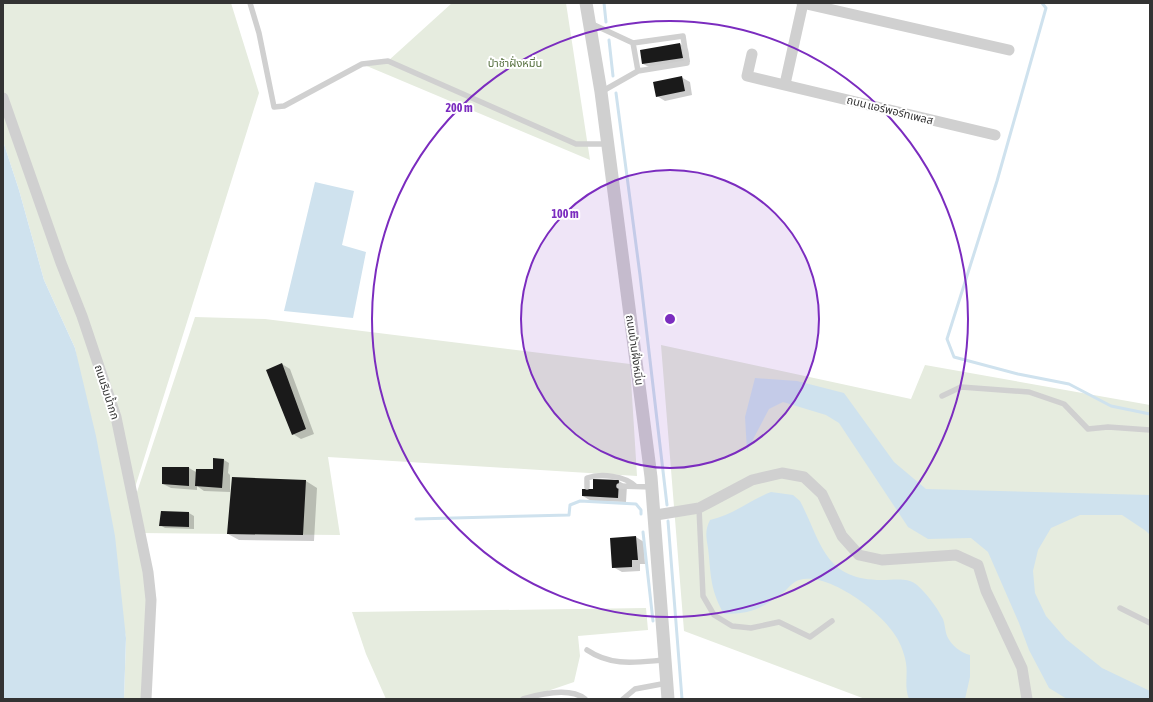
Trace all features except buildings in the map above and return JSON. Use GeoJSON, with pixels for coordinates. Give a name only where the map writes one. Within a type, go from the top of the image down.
{"type":"FeatureCollection","features":[{"type":"Feature","properties":{"kind":"street","name":"ถนนบ้านฝั่งหมิ่น"},"geometry":{"type":"LineString","coordinates":[[586,3],[601,92],[653,487],[668,699]]}},
{"type":"Feature","properties":{"kind":"street"},"geometry":{"type":"LineString","coordinates":[[785,84],[803,3],[1009,50]]}},
{"type":"Feature","properties":{"kind":"street","name":"ถนน แอร์พอร์ทเพลส"},"geometry":{"type":"LineString","coordinates":[[752,54],[747,76],[995,135]]}},
{"type":"Feature","properties":{"kind":"street","name":"ถนนริมน้ำกก"},"geometry":{"type":"LineString","coordinates":[[3,98],[61,263],[82,316],[116,417],[148,572],[151,600],[146,699]]}},
{"type":"Feature","properties":{"kind":"street"},"geometry":{"type":"LineString","coordinates":[[656,515],[699,508],[752,480],[782,473],[804,477],[822,494],[842,536],[859,555],[882,560],[956,555],[978,565],[986,591],[1022,668],[1027,699]]}},
{"type":"Feature","properties":{"kind":"lane"},"geometry":{"type":"LineString","coordinates":[[250,3],[260,38],[274,107],[284,106],[362,64],[388,61],[576,144],[607,144]]}},
{"type":"Feature","properties":{"kind":"lane"},"geometry":{"type":"LineString","coordinates":[[589,23],[633,43],[683,36],[687,63],[638,71],[601,92]]}},
{"type":"Feature","properties":{"kind":"lane"},"geometry":{"type":"LineString","coordinates":[[633,43],[638,71]]}},
{"type":"Feature","properties":{"kind":"lane"},"geometry":{"type":"LineString","coordinates":[[942,396],[961,387],[1029,392],[1064,404],[1088,429],[1108,427],[1150,430]]}},
{"type":"Feature","properties":{"kind":"lane"},"geometry":{"type":"LineString","coordinates":[[587,487],[587,478],[593,476],[620,478],[630,481],[635,486]]}},
{"type":"Feature","properties":{"kind":"lane"},"geometry":{"type":"LineString","coordinates":[[619,486],[653,487]]}},
{"type":"Feature","properties":{"kind":"lane"},"geometry":{"type":"LineString","coordinates":[[699,508],[703,596],[714,615],[732,626],[751,628],[779,622],[810,637],[832,621]]}},
{"type":"Feature","properties":{"kind":"lane"},"geometry":{"type":"LineString","coordinates":[[1120,608],[1150,623]]}},
{"type":"Feature","properties":{"kind":"lane"},"geometry":{"type":"LineString","coordinates":[[587,650],[603,660],[613,662],[665,660]]}},
{"type":"Feature","properties":{"kind":"lane"},"geometry":{"type":"LineString","coordinates":[[622,699],[635,689],[667,683]]}},
{"type":"Feature","properties":{"kind":"lane"},"geometry":{"type":"LineString","coordinates":[[523,699],[533,696],[568,692],[577,694],[585,699]]}},
{"type":"Feature","properties":{"kind":"green space"},"geometry":{"type":"Polygon","coordinates":[[[3,3],[231,3],[259,93],[132,497],[134,501],[195,317],[265,319],[630,364],[637,476],[328,457],[340,535],[140,533],[151,600],[146,699],[124,699],[126,638],[75,348],[44,280],[19,190],[3,141],[3,3]]]}},
{"type":"Feature","properties":{"kind":"green space","name":"ป่าช้าฝั่งหมิ่น"},"geometry":{"type":"Polygon","coordinates":[[[452,3],[566,3],[590,160],[362,64],[388,61],[452,3]]]}},
{"type":"Feature","properties":{"kind":"green space"},"geometry":{"type":"Polygon","coordinates":[[[661,345],[911,399],[925,365],[1150,405],[1150,699],[865,699],[684,631],[661,345]]]}},
{"type":"Feature","properties":{"kind":"green space"},"geometry":{"type":"Polygon","coordinates":[[[646,608],[648,630],[578,636],[580,656],[574,682],[533,696],[533,699],[386,699],[366,654],[352,612],[646,608]]]}},
{"type":"Feature","properties":{"kind":"water"},"geometry":{"type":"Polygon","coordinates":[[[3,141],[19,190],[44,280],[75,348],[96,436],[115,536],[126,638],[124,699],[3,699],[3,141]]]}},
{"type":"Feature","properties":{"kind":"water"},"geometry":{"type":"Polygon","coordinates":[[[315,182],[354,191],[342,245],[366,252],[353,318],[284,311],[315,182]]]}},
{"type":"Feature","properties":{"kind":"water"},"geometry":{"type":"Polygon","coordinates":[[[755,378],[797,381],[844,393],[894,462],[926,489],[1150,495],[1150,535],[1122,515],[1080,515],[1051,528],[1038,550],[1033,571],[1035,593],[1046,616],[1066,639],[1102,668],[1150,691],[1150,699],[1067,699],[1049,688],[1029,650],[988,552],[971,538],[928,539],[908,527],[839,423],[826,415],[783,402],[769,409],[747,451],[745,417],[755,378]]]}},
{"type":"Feature","properties":{"kind":"water"},"geometry":{"type":"Polygon","coordinates":[[[771,492],[793,495],[800,501],[820,544],[836,566],[848,574],[863,578],[909,581],[917,585],[925,593],[935,605],[943,619],[947,636],[951,642],[960,650],[970,655],[970,677],[965,699],[909,699],[907,690],[906,661],[901,646],[895,635],[873,610],[858,599],[827,583],[812,579],[799,580],[793,583],[770,602],[757,609],[743,613],[724,614],[711,580],[706,538],[708,525],[710,520],[726,515],[771,492]]]}},
{"type":"Feature","properties":{"kind":"waterway"},"geometry":{"type":"LineString","coordinates":[[604,3],[606,22]]}},
{"type":"Feature","properties":{"kind":"waterway"},"geometry":{"type":"LineString","coordinates":[[1042,3],[1046,8],[997,181],[947,339],[954,357],[1018,374],[1069,384],[1111,406],[1150,414]]}},
{"type":"Feature","properties":{"kind":"waterway"},"geometry":{"type":"LineString","coordinates":[[609,40],[613,76]]}},
{"type":"Feature","properties":{"kind":"waterway"},"geometry":{"type":"LineString","coordinates":[[616,93],[640,275],[667,505]]}},
{"type":"Feature","properties":{"kind":"waterway"},"geometry":{"type":"LineString","coordinates":[[416,519],[569,515],[570,505],[580,501],[636,504],[641,510],[641,514]]}},
{"type":"Feature","properties":{"kind":"waterway"},"geometry":{"type":"LineString","coordinates":[[668,521],[682,699]]}},
{"type":"Feature","properties":{"kind":"waterway"},"geometry":{"type":"LineString","coordinates":[[643,532],[653,621]]}}]}
